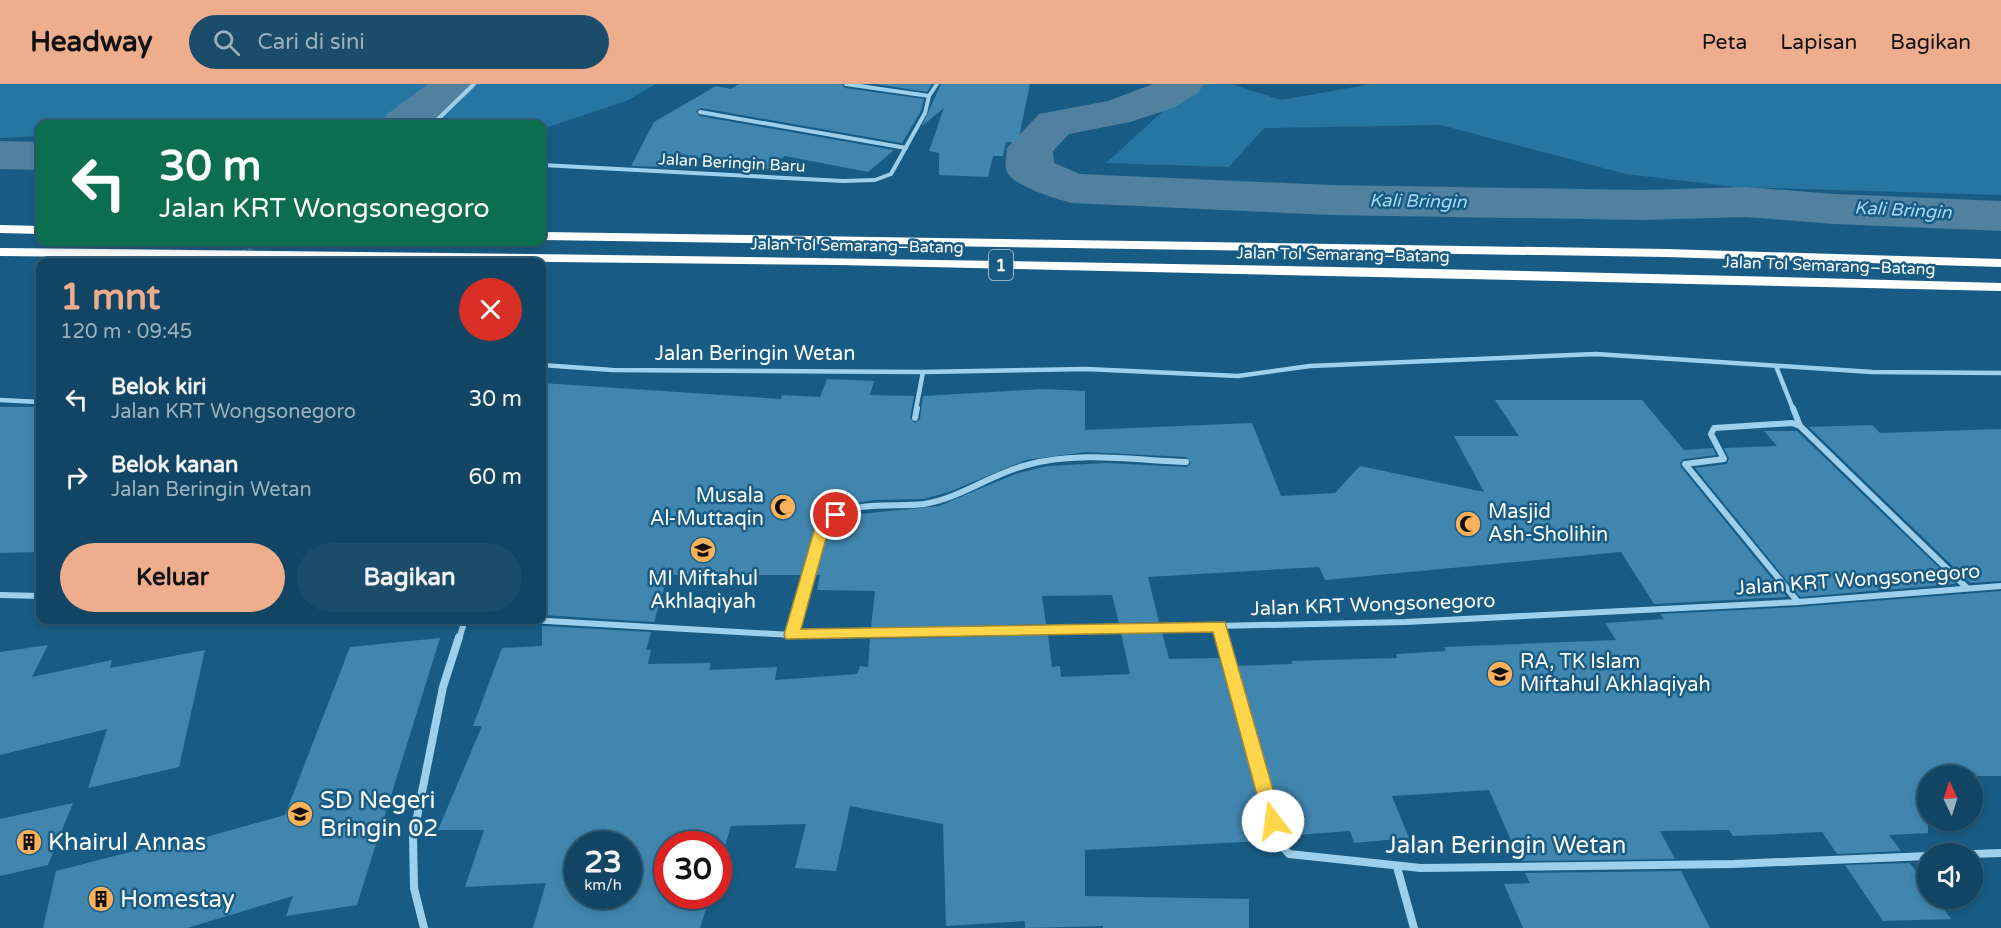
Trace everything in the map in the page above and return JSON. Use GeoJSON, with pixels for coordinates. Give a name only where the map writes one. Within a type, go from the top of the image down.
{"type":"FeatureCollection","features":[{"type":"Feature","properties":{"kind":"highway"},"geometry":{"type":"LineString","coordinates":[[0,229],[36,230]]}},
{"type":"Feature","properties":{"kind":"highway","name":"Jalan Tol Semarang–Batang"},"geometry":{"type":"LineString","coordinates":[[546,236],[1643,253],[2001,263]]}},
{"type":"Feature","properties":{"kind":"highway","name":"Jalan Tol Semarang–Batang"},"geometry":{"type":"LineString","coordinates":[[0,252],[839,261],[2001,287]]}},
{"type":"Feature","properties":{"kind":"street"},"geometry":{"type":"LineString","coordinates":[[437,120],[474,84]]}},
{"type":"Feature","properties":{"kind":"street"},"geometry":{"type":"LineString","coordinates":[[846,84],[929,96]]}},
{"type":"Feature","properties":{"kind":"street","name":"Jalan Beringin Baru"},"geometry":{"type":"LineString","coordinates":[[546,165],[843,181],[875,180],[891,174],[925,112],[929,96],[937,84]]}},
{"type":"Feature","properties":{"kind":"street","name":"Jalan Beringin Baru"},"geometry":{"type":"LineString","coordinates":[[700,112],[906,148]]}},
{"type":"Feature","properties":{"kind":"street","name":"Jalan Beringin Wetan"},"geometry":{"type":"LineString","coordinates":[[546,365],[622,370],[923,372],[1086,369],[1238,376],[1310,366],[1596,354],[1872,372],[2001,373]]}},
{"type":"Feature","properties":{"kind":"street"},"geometry":{"type":"LineString","coordinates":[[1776,366],[1800,426]]}},
{"type":"Feature","properties":{"kind":"street"},"geometry":{"type":"LineString","coordinates":[[915,418],[923,372]]}},
{"type":"Feature","properties":{"kind":"street"},"geometry":{"type":"LineString","coordinates":[[0,400],[36,402]]}},
{"type":"Feature","properties":{"kind":"street"},"geometry":{"type":"LineString","coordinates":[[1798,602],[1685,464],[1724,459],[1725,457],[1711,434],[1714,428],[1792,423],[1800,426],[1966,587]]}},
{"type":"Feature","properties":{"kind":"street"},"geometry":{"type":"LineString","coordinates":[[792,635],[821,531],[827,521],[844,510],[950,500],[1010,469],[1038,462],[1062,460],[1186,462]]}},
{"type":"Feature","properties":{"kind":"street","name":"Jalan KRT Wongsonegoro"},"geometry":{"type":"LineString","coordinates":[[546,621],[792,635],[1406,622],[1798,602],[2001,586]]}},
{"type":"Feature","properties":{"kind":"street"},"geometry":{"type":"LineString","coordinates":[[0,595],[36,596]]}},
{"type":"Feature","properties":{"kind":"street"},"geometry":{"type":"LineString","coordinates":[[424,928],[414,888],[413,837],[443,687],[464,624]]}},
{"type":"Feature","properties":{"kind":"street","name":"Jalan Beringin Wetan"},"geometry":{"type":"LineString","coordinates":[[1219,626],[1283,850],[1289,854],[1396,867],[1733,864],[1917,856]]}},
{"type":"Feature","properties":{"kind":"street"},"geometry":{"type":"LineString","coordinates":[[1983,854],[2001,853]]}},
{"type":"Feature","properties":{"kind":"street"},"geometry":{"type":"LineString","coordinates":[[1396,867],[1414,928]]}},
{"type":"Feature","properties":{"kind":"shaded area"},"geometry":{"type":"Polygon","coordinates":[[[0,84],[656,84],[626,101],[546,128],[546,120],[36,120],[36,136],[0,138],[0,84]]]}},
{"type":"Feature","properties":{"kind":"shaded area"},"geometry":{"type":"Polygon","coordinates":[[[1163,84],[1231,84],[1281,100],[1371,84],[2001,84],[2001,195],[1735,187],[1626,174],[1441,125],[1264,128],[1229,167],[1106,163],[1172,103],[1163,84]]]}},
{"type":"Feature","properties":{"kind":"building"},"geometry":{"type":"Polygon","coordinates":[[[739,84],[842,84],[845,88],[924,99],[921,111],[902,143],[701,108],[696,111],[699,116],[894,150],[868,172],[785,156],[766,170],[675,153],[668,167],[631,166],[654,122],[716,86],[731,89],[739,84]]]}},
{"type":"Feature","properties":{"kind":"building"},"geometry":{"type":"Polygon","coordinates":[[[875,84],[932,84],[927,92],[875,84]]]}},
{"type":"Feature","properties":{"kind":"building"},"geometry":{"type":"Polygon","coordinates":[[[941,84],[1030,84],[1018,142],[1006,142],[1003,156],[993,156],[988,177],[939,175],[939,153],[929,151],[944,108],[922,126],[941,84]]]}},
{"type":"Feature","properties":{"kind":"building"},"geometry":{"type":"Polygon","coordinates":[[[827,379],[874,381],[870,395],[914,396],[910,418],[915,423],[920,419],[923,396],[1044,389],[1085,391],[1085,430],[1252,423],[1281,496],[1335,493],[1360,466],[1484,492],[1454,436],[1519,436],[1495,400],[1642,400],[1684,450],[1713,448],[1716,455],[1684,459],[1680,463],[1681,467],[1787,597],[1654,604],[1621,552],[1325,580],[1319,567],[1148,577],[1159,622],[1119,623],[1112,595],[1042,596],[1046,624],[871,628],[875,591],[817,590],[820,575],[813,575],[827,534],[840,520],[850,515],[939,506],[1015,474],[1047,466],[1106,463],[1186,467],[1191,463],[1186,457],[1086,452],[1026,460],[949,492],[923,499],[873,500],[846,505],[834,511],[818,528],[802,575],[668,575],[654,622],[546,615],[546,383],[781,399],[782,395],[820,397],[827,379]]]}},
{"type":"Feature","properties":{"kind":"building"},"geometry":{"type":"Polygon","coordinates":[[[0,407],[36,407],[36,552],[0,553],[0,407]]]}},
{"type":"Feature","properties":{"kind":"building"},"geometry":{"type":"Polygon","coordinates":[[[1872,425],[1880,433],[2001,429],[2001,581],[1970,583],[1809,427],[1872,425]]]}},
{"type":"Feature","properties":{"kind":"building"},"geometry":{"type":"Polygon","coordinates":[[[1764,431],[1797,431],[1956,584],[1800,597],[1695,468],[1727,464],[1729,458],[1724,448],[1777,446],[1764,431]]]}},
{"type":"Feature","properties":{"kind":"building"},"geometry":{"type":"Polygon","coordinates":[[[2001,591],[2001,776],[1983,776],[1983,765],[1917,765],[1917,831],[1928,831],[1928,833],[1889,835],[1901,851],[1837,854],[1822,832],[1733,836],[1729,830],[1660,831],[1675,859],[1520,861],[1489,790],[1392,796],[1409,838],[1354,843],[1350,831],[1283,836],[1236,666],[1292,664],[1292,661],[1397,658],[1396,654],[1446,651],[1444,647],[1616,640],[1605,623],[1664,619],[1660,614],[1798,607],[2001,591]]]}},
{"type":"Feature","properties":{"kind":"building"},"geometry":{"type":"Polygon","coordinates":[[[542,626],[651,632],[646,650],[651,650],[648,664],[711,663],[709,670],[777,667],[775,680],[857,674],[860,666],[868,667],[870,639],[1048,635],[1052,667],[1060,666],[1061,677],[1130,674],[1121,633],[1162,632],[1169,659],[1219,658],[1271,836],[1262,837],[1263,841],[1085,850],[1085,896],[1249,899],[1249,928],[1103,928],[1103,926],[1025,928],[1025,921],[946,926],[943,824],[850,806],[836,871],[795,868],[806,824],[731,826],[729,831],[654,831],[654,909],[706,909],[700,928],[533,928],[546,883],[465,887],[484,830],[438,830],[482,726],[473,726],[502,648],[542,646],[542,626]]]}},
{"type":"Feature","properties":{"kind":"building"},"geometry":{"type":"Polygon","coordinates":[[[440,638],[357,905],[286,916],[293,896],[187,928],[43,928],[56,871],[161,844],[160,850],[285,815],[350,647],[440,638]]]}},
{"type":"Feature","properties":{"kind":"building"},"geometry":{"type":"Polygon","coordinates":[[[48,645],[32,677],[112,660],[110,668],[205,650],[179,767],[88,788],[107,729],[0,755],[0,652],[48,645]]]}},
{"type":"Feature","properties":{"kind":"building","name":"Khairul Annas"},"geometry":{"type":"Polygon","coordinates":[[[73,803],[48,865],[0,876],[0,819],[73,803]]]}},
{"type":"Feature","properties":{"kind":"building"},"geometry":{"type":"Polygon","coordinates":[[[1910,863],[1917,872],[1917,909],[1944,909],[1951,919],[1883,921],[1845,865],[1910,863]]]}},
{"type":"Feature","properties":{"kind":"building"},"geometry":{"type":"Polygon","coordinates":[[[1681,871],[1710,928],[1523,928],[1504,884],[1530,883],[1525,873],[1681,871]]]}},
{"type":"Feature","properties":{"kind":"waterway","name":"Kali Bringin"},"geometry":{"type":"LineString","coordinates":[[407,120],[455,84]]}},
{"type":"Feature","properties":{"kind":"waterway","name":"Kali Bringin"},"geometry":{"type":"LineString","coordinates":[[1183,84],[1158,99],[1115,113],[1055,123],[1030,148],[1030,170],[1072,188],[1332,200],[1642,205],[1746,202],[1834,209],[2001,216]]}},
{"type":"Feature","properties":{"kind":"waterway","name":"Kali Bringin"},"geometry":{"type":"LineString","coordinates":[[0,155],[36,156]]}},
{"type":"Feature","properties":{"kind":"tunnel"},"geometry":{"type":"LineString","coordinates":[[232,258],[254,246]]}},
{"type":"Feature","properties":{"kind":"place","name":"Musala Al-Muttaqin"},"geometry":{"type":"Point","coordinates":[783,507]}},
{"type":"Feature","properties":{"kind":"place","name":"Masjid Ash-Sholihin"},"geometry":{"type":"Point","coordinates":[1468,524]}},
{"type":"Feature","properties":{"kind":"place","name":"MI Miftahul Akhlaqiyah"},"geometry":{"type":"Point","coordinates":[703,550]}},
{"type":"Feature","properties":{"kind":"place","name":"RA, TK Islam Miftahul Akhlaqiyah"},"geometry":{"type":"Point","coordinates":[1500,674]}},
{"type":"Feature","properties":{"kind":"place","name":"SD Negeri Bringin 02"},"geometry":{"type":"Point","coordinates":[300,814]}},
{"type":"Feature","properties":{"kind":"place","name":"Khairul Annas"},"geometry":{"type":"Point","coordinates":[29,842]}},
{"type":"Feature","properties":{"kind":"place","name":"Homestay"},"geometry":{"type":"Point","coordinates":[101,899]}},
{"type":"Feature","properties":{"kind":"route"},"geometry":{"type":"LineString","coordinates":[[836,515],[827,521],[821,531],[792,635],[1219,626],[1273,821]]}}]}
